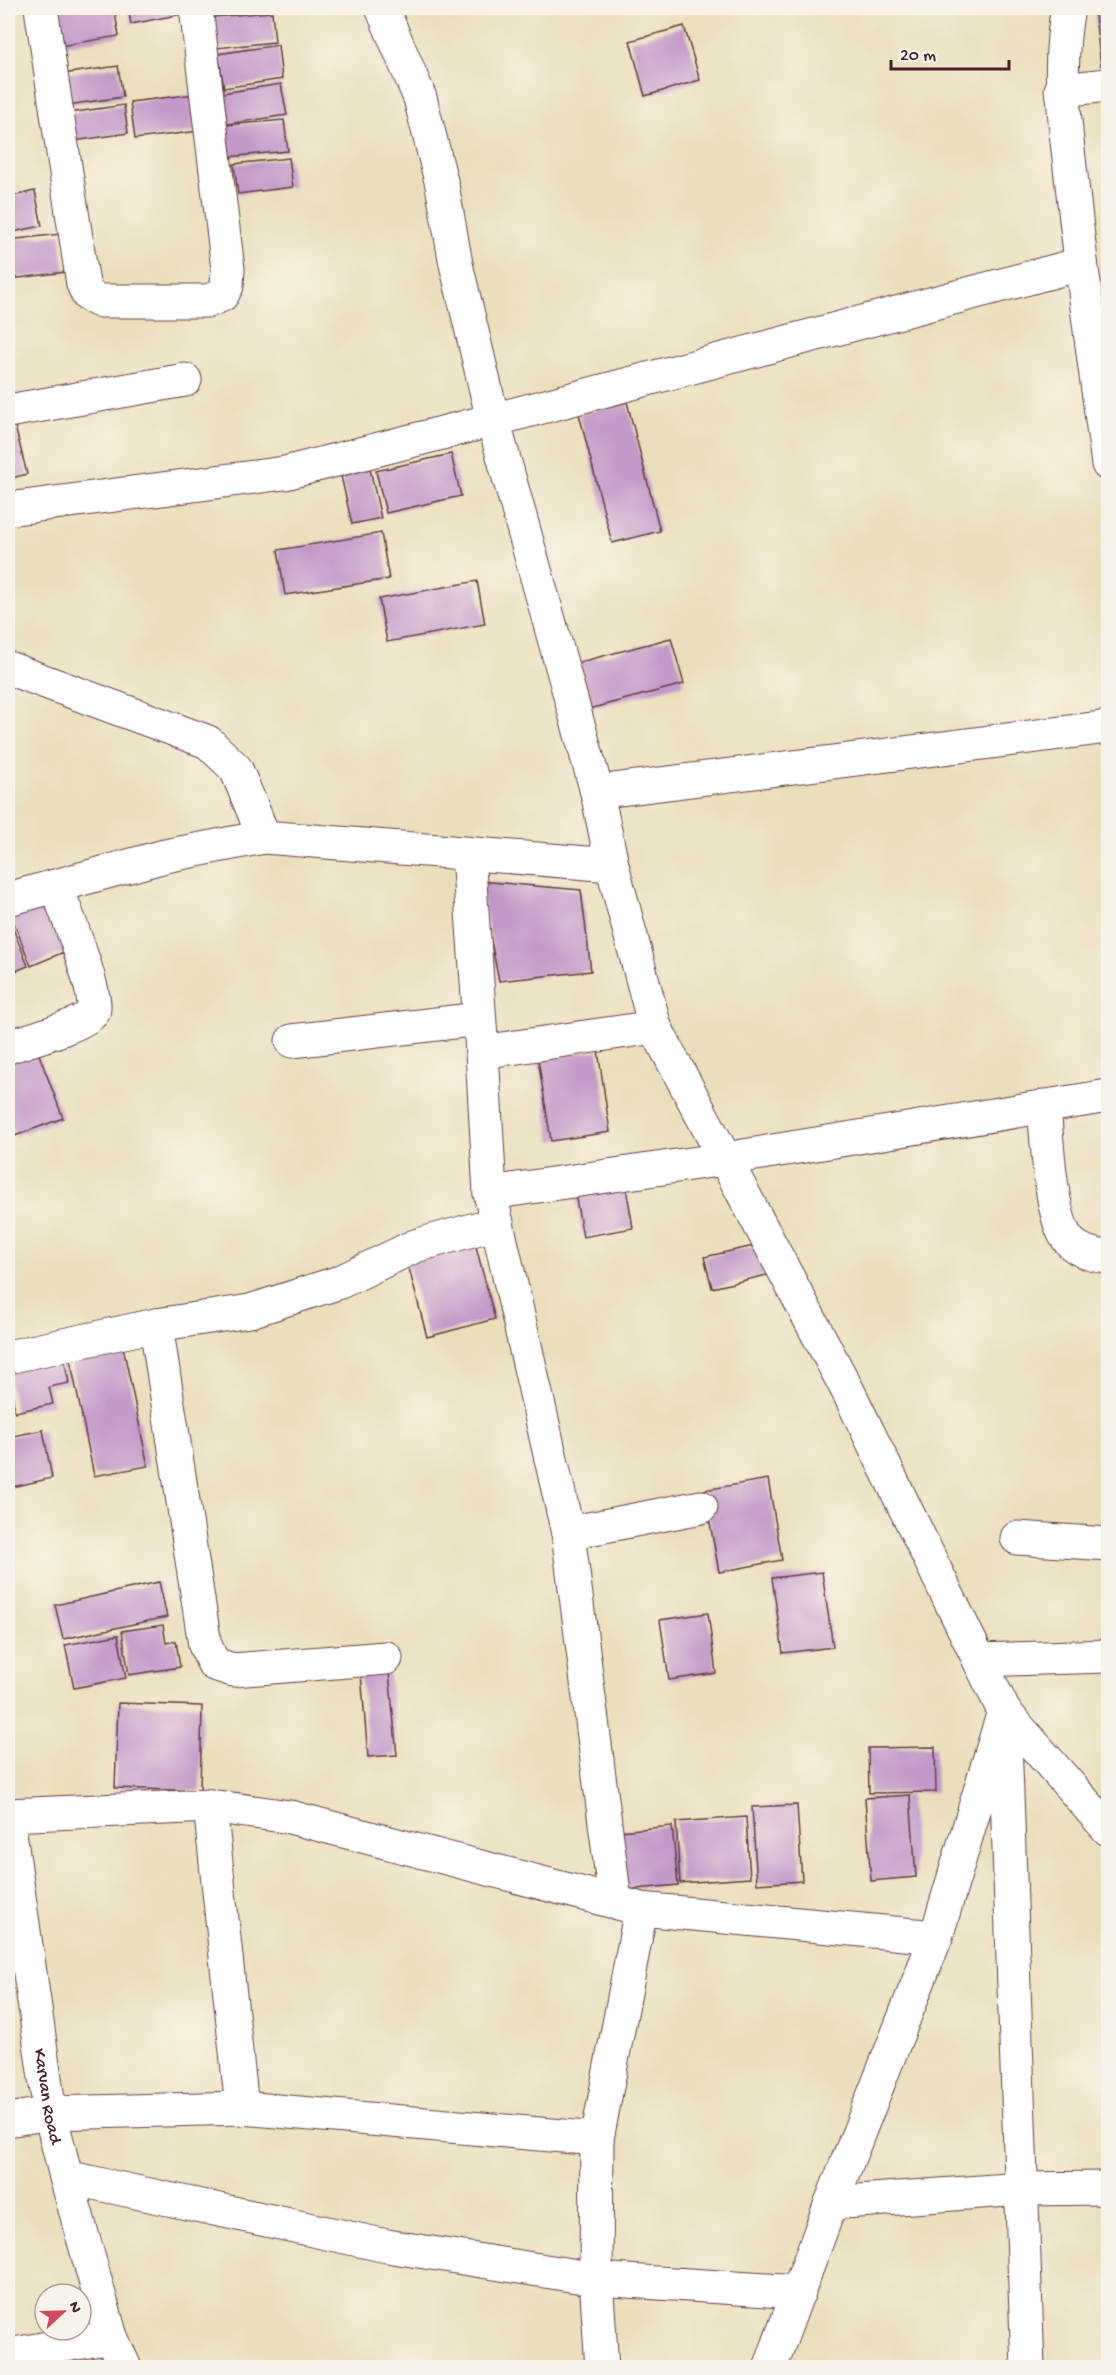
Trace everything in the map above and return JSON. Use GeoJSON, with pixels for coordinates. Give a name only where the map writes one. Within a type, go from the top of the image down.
{"type":"FeatureCollection","features":[{"type":"Feature","properties":{"kind":"street"},"geometry":{"type":"LineString","coordinates":[[41,8],[83,284],[88,295],[99,302],[208,301],[222,295],[227,286],[228,269],[196,8]]}},
{"type":"Feature","properties":{"kind":"street"},"geometry":{"type":"LineString","coordinates":[[382,8],[420,98],[442,185],[456,264],[493,420],[597,792],[612,865],[655,1027],[849,1393],[1004,1711],[1108,1829]]}},
{"type":"Feature","properties":{"kind":"street"},"geometry":{"type":"LineString","coordinates":[[1068,8],[1065,23],[1062,90],[1080,264],[1108,464]]}},
{"type":"Feature","properties":{"kind":"street"},"geometry":{"type":"LineString","coordinates":[[1062,90],[1108,85]]}},
{"type":"Feature","properties":{"kind":"street"},"geometry":{"type":"LineString","coordinates":[[8,509],[285,473],[1080,264]]}},
{"type":"Feature","properties":{"kind":"street"},"geometry":{"type":"LineString","coordinates":[[8,411],[185,380]]}},
{"type":"Feature","properties":{"kind":"street"},"geometry":{"type":"LineString","coordinates":[[8,668],[208,742],[236,769],[264,837]]}},
{"type":"Feature","properties":{"kind":"street"},"geometry":{"type":"LineString","coordinates":[[597,792],[1108,727]]}},
{"type":"Feature","properties":{"kind":"street"},"geometry":{"type":"LineString","coordinates":[[8,899],[165,856],[264,837],[612,865]]}},
{"type":"Feature","properties":{"kind":"street"},"geometry":{"type":"LineString","coordinates":[[468,855],[493,1208],[568,1533],[628,1905],[597,2139],[596,2278],[602,2367]]}},
{"type":"Feature","properties":{"kind":"street"},"geometry":{"type":"LineString","coordinates":[[8,1047],[72,1025],[92,1014],[96,1006],[85,966],[56,885]]}},
{"type":"Feature","properties":{"kind":"street"},"geometry":{"type":"LineString","coordinates":[[292,1041],[479,1019]]}},
{"type":"Feature","properties":{"kind":"street"},"geometry":{"type":"LineString","coordinates":[[482,1052],[655,1027]]}},
{"type":"Feature","properties":{"kind":"street"},"geometry":{"type":"LineString","coordinates":[[8,1357],[156,1325],[250,1311],[340,1282],[493,1208],[725,1159],[1108,1096]]}},
{"type":"Feature","properties":{"kind":"street"},"geometry":{"type":"LineString","coordinates":[[1044,1107],[1054,1202],[1065,1235],[1076,1247],[1092,1255],[1108,1257]]}},
{"type":"Feature","properties":{"kind":"street"},"geometry":{"type":"LineString","coordinates":[[156,1325],[205,1645],[214,1664],[233,1670],[386,1658]]}},
{"type":"Feature","properties":{"kind":"street"},"geometry":{"type":"LineString","coordinates":[[568,1533],[701,1507]]}},
{"type":"Feature","properties":{"kind":"street"},"geometry":{"type":"LineString","coordinates":[[1017,1538],[1108,1544]]}},
{"type":"Feature","properties":{"kind":"street"},"geometry":{"type":"LineString","coordinates":[[979,1660],[1108,1656]]}},
{"type":"Feature","properties":{"kind":"street"},"geometry":{"type":"LineString","coordinates":[[770,2367],[831,2203],[936,1937],[1004,1711]]}},
{"type":"Feature","properties":{"kind":"street"},"geometry":{"type":"LineString","coordinates":[[1004,1711],[1028,2367]]}},
{"type":"Feature","properties":{"kind":"street"},"geometry":{"type":"LineString","coordinates":[[210,1806],[242,2108]]}},
{"type":"Feature","properties":{"kind":"street"},"geometry":{"type":"LineString","coordinates":[[8,1817],[210,1806],[290,1817],[628,1905],[936,1937]]}},
{"type":"Feature","properties":{"kind":"street","name":"Karvan Road"},"geometry":{"type":"LineString","coordinates":[[8,1817],[50,2113],[111,2337],[125,2367]]}},
{"type":"Feature","properties":{"kind":"street"},"geometry":{"type":"LineString","coordinates":[[8,2120],[50,2113],[242,2108],[597,2139]]}},
{"type":"Feature","properties":{"kind":"street"},"geometry":{"type":"LineString","coordinates":[[66,2177],[387,2246],[596,2278],[799,2292]]}},
{"type":"Feature","properties":{"kind":"street"},"geometry":{"type":"LineString","coordinates":[[831,2203],[1021,2189],[1108,2188]]}},
{"type":"Feature","properties":{"kind":"street"},"geometry":{"type":"LineString","coordinates":[[8,2355],[111,2337]]}},
{"type":"Feature","properties":{"kind":"building"},"geometry":{"type":"Polygon","coordinates":[[[53,8],[114,8],[119,36],[60,46],[53,8]]]}},
{"type":"Feature","properties":{"kind":"building"},"geometry":{"type":"Polygon","coordinates":[[[128,8],[186,8],[187,13],[131,24],[128,8]]]}},
{"type":"Feature","properties":{"kind":"building"},"geometry":{"type":"Polygon","coordinates":[[[210,8],[252,8],[252,9],[211,14],[210,8]]]}},
{"type":"Feature","properties":{"kind":"building"},"geometry":{"type":"Polygon","coordinates":[[[1094,8],[1108,8],[1108,66],[1101,66],[1094,8]]]}},
{"type":"Feature","properties":{"kind":"building"},"geometry":{"type":"Polygon","coordinates":[[[272,12],[275,42],[216,48],[213,17],[272,12]]]}},
{"type":"Feature","properties":{"kind":"building"},"geometry":{"type":"Polygon","coordinates":[[[684,26],[700,80],[645,96],[630,41],[684,26]]]}},
{"type":"Feature","properties":{"kind":"building"},"geometry":{"type":"Polygon","coordinates":[[[278,45],[282,79],[224,88],[218,54],[278,45]]]}},
{"type":"Feature","properties":{"kind":"building"},"geometry":{"type":"Polygon","coordinates":[[[118,66],[123,97],[60,106],[55,75],[118,66]]]}},
{"type":"Feature","properties":{"kind":"building"},"geometry":{"type":"Polygon","coordinates":[[[281,84],[287,115],[227,124],[223,93],[281,84]]]}},
{"type":"Feature","properties":{"kind":"building"},"geometry":{"type":"Polygon","coordinates":[[[195,94],[199,131],[135,139],[130,102],[195,94]]]}},
{"type":"Feature","properties":{"kind":"building"},"geometry":{"type":"Polygon","coordinates":[[[124,105],[128,133],[67,142],[62,114],[124,105]]]}},
{"type":"Feature","properties":{"kind":"building"},"geometry":{"type":"Polygon","coordinates":[[[284,120],[288,151],[228,157],[226,125],[284,120]]]}},
{"type":"Feature","properties":{"kind":"building"},"geometry":{"type":"Polygon","coordinates":[[[289,158],[293,187],[238,194],[234,164],[289,158]]]}},
{"type":"Feature","properties":{"kind":"building"},"geometry":{"type":"Polygon","coordinates":[[[35,191],[42,226],[8,233],[8,197],[35,191]]]}},
{"type":"Feature","properties":{"kind":"building"},"geometry":{"type":"Polygon","coordinates":[[[60,234],[65,272],[11,279],[8,240],[60,234]]]}},
{"type":"Feature","properties":{"kind":"building"},"geometry":{"type":"Polygon","coordinates":[[[627,402],[660,531],[612,543],[579,414],[627,402]]]}},
{"type":"Feature","properties":{"kind":"building"},"geometry":{"type":"Polygon","coordinates":[[[12,414],[27,474],[8,479],[8,415],[12,414]]]}},
{"type":"Feature","properties":{"kind":"building"},"geometry":{"type":"Polygon","coordinates":[[[451,454],[461,496],[386,513],[376,471],[451,454]]]}},
{"type":"Feature","properties":{"kind":"building"},"geometry":{"type":"Polygon","coordinates":[[[370,469],[381,518],[352,524],[341,476],[370,469]]]}},
{"type":"Feature","properties":{"kind":"building"},"geometry":{"type":"Polygon","coordinates":[[[381,533],[389,579],[285,595],[278,550],[381,533]]]}},
{"type":"Feature","properties":{"kind":"building"},"geometry":{"type":"Polygon","coordinates":[[[477,581],[485,624],[387,642],[379,599],[477,581]]]}},
{"type":"Feature","properties":{"kind":"building"},"geometry":{"type":"Polygon","coordinates":[[[671,638],[684,684],[581,711],[569,665],[671,638]]]}},
{"type":"Feature","properties":{"kind":"building"},"geometry":{"type":"Polygon","coordinates":[[[479,881],[581,890],[591,971],[499,981],[479,881]]]}},
{"type":"Feature","properties":{"kind":"building"},"geometry":{"type":"Polygon","coordinates":[[[50,898],[71,949],[31,966],[11,915],[50,898]]]}},
{"type":"Feature","properties":{"kind":"building"},"geometry":{"type":"Polygon","coordinates":[[[8,916],[28,966],[8,974],[8,916]]]}},
{"type":"Feature","properties":{"kind":"building"},"geometry":{"type":"Polygon","coordinates":[[[35,1044],[63,1118],[15,1136],[8,1117],[8,1055],[35,1044]]]}},
{"type":"Feature","properties":{"kind":"building"},"geometry":{"type":"Polygon","coordinates":[[[598,1050],[610,1132],[551,1141],[538,1059],[598,1050]]]}},
{"type":"Feature","properties":{"kind":"building"},"geometry":{"type":"Polygon","coordinates":[[[624,1175],[633,1228],[583,1237],[573,1183],[624,1175]]]}},
{"type":"Feature","properties":{"kind":"building"},"geometry":{"type":"Polygon","coordinates":[[[474,1239],[495,1319],[427,1337],[406,1257],[474,1239]]]}},
{"type":"Feature","properties":{"kind":"building"},"geometry":{"type":"Polygon","coordinates":[[[763,1244],[771,1274],[712,1288],[704,1257],[763,1244]]]}},
{"type":"Feature","properties":{"kind":"building"},"geometry":{"type":"Polygon","coordinates":[[[122,1342],[148,1466],[94,1476],[69,1353],[122,1342]]]}},
{"type":"Feature","properties":{"kind":"building"},"geometry":{"type":"Polygon","coordinates":[[[64,1358],[69,1383],[49,1387],[53,1404],[15,1412],[8,1370],[64,1358]]]}},
{"type":"Feature","properties":{"kind":"building"},"geometry":{"type":"Polygon","coordinates":[[[43,1430],[52,1478],[8,1488],[8,1437],[43,1430]]]}},
{"type":"Feature","properties":{"kind":"building"},"geometry":{"type":"Polygon","coordinates":[[[768,1479],[782,1560],[719,1572],[704,1490],[768,1479]]]}},
{"type":"Feature","properties":{"kind":"building"},"geometry":{"type":"Polygon","coordinates":[[[822,1572],[833,1647],[783,1653],[772,1578],[822,1572]]]}},
{"type":"Feature","properties":{"kind":"building"},"geometry":{"type":"Polygon","coordinates":[[[159,1582],[167,1617],[63,1639],[55,1605],[159,1582]]]}},
{"type":"Feature","properties":{"kind":"building"},"geometry":{"type":"Polygon","coordinates":[[[708,1613],[716,1673],[669,1680],[660,1620],[708,1613]]]}},
{"type":"Feature","properties":{"kind":"building"},"geometry":{"type":"Polygon","coordinates":[[[163,1625],[166,1643],[176,1641],[180,1667],[129,1675],[122,1631],[163,1625]]]}},
{"type":"Feature","properties":{"kind":"building"},"geometry":{"type":"Polygon","coordinates":[[[118,1635],[126,1678],[74,1688],[65,1645],[118,1635]]]}},
{"type":"Feature","properties":{"kind":"building"},"geometry":{"type":"Polygon","coordinates":[[[389,1672],[397,1755],[368,1757],[361,1674],[389,1672]]]}},
{"type":"Feature","properties":{"kind":"building"},"geometry":{"type":"Polygon","coordinates":[[[118,1703],[202,1706],[200,1791],[115,1788],[118,1703]]]}},
{"type":"Feature","properties":{"kind":"building"},"geometry":{"type":"Polygon","coordinates":[[[935,1747],[936,1792],[869,1793],[868,1748],[935,1747]]]}},
{"type":"Feature","properties":{"kind":"building"},"geometry":{"type":"Polygon","coordinates":[[[910,1795],[916,1877],[871,1881],[865,1798],[910,1795]]]}},
{"type":"Feature","properties":{"kind":"building"},"geometry":{"type":"Polygon","coordinates":[[[797,1805],[802,1881],[757,1884],[752,1807],[797,1805]]]}},
{"type":"Feature","properties":{"kind":"building"},"geometry":{"type":"Polygon","coordinates":[[[746,1817],[750,1878],[680,1883],[676,1822],[746,1817]]]}},
{"type":"Feature","properties":{"kind":"building"},"geometry":{"type":"Polygon","coordinates":[[[672,1826],[678,1885],[626,1890],[619,1831],[672,1826]]]}}]}
